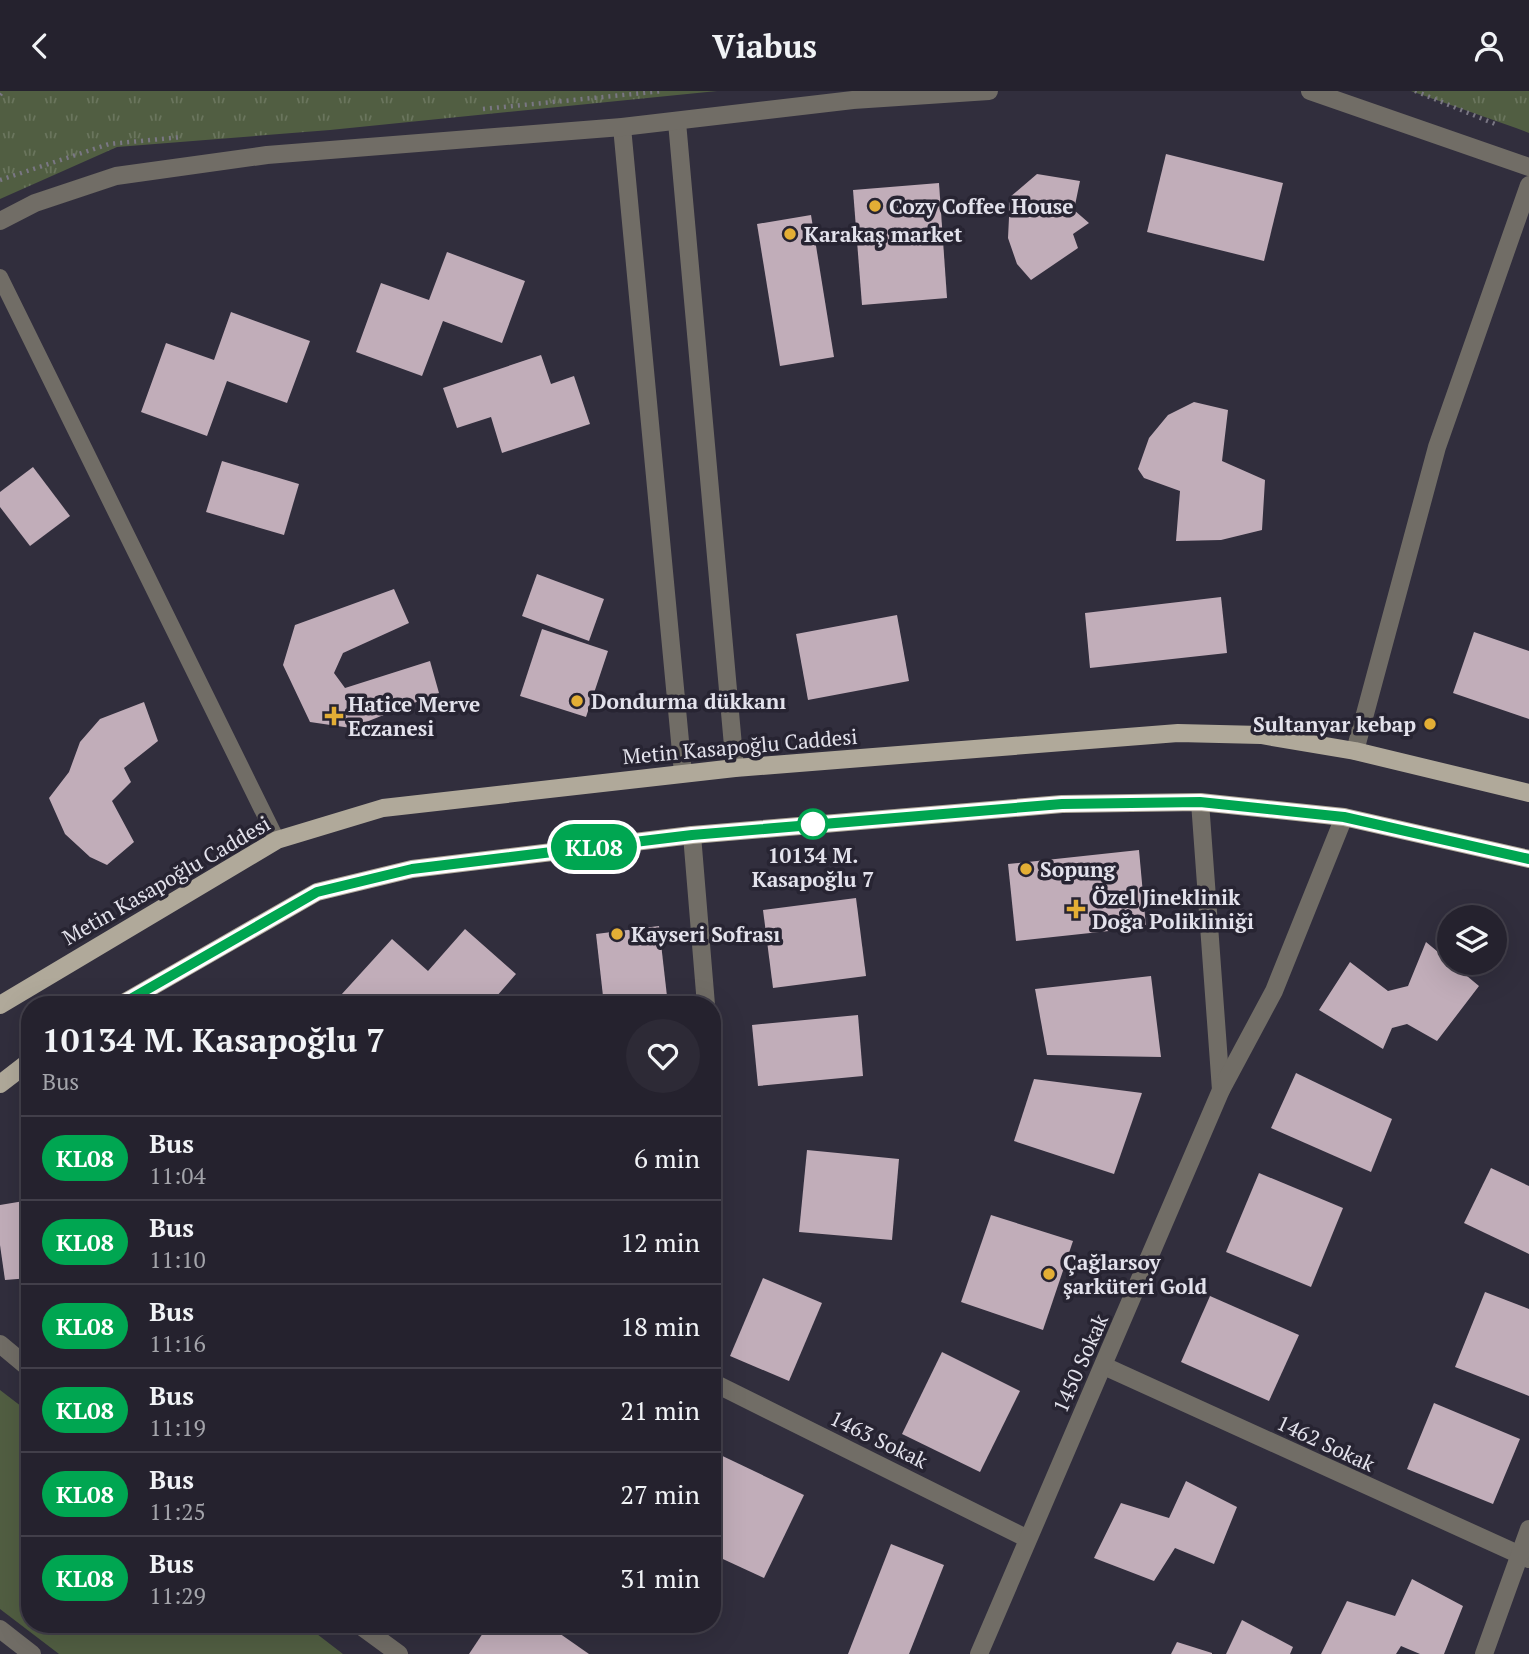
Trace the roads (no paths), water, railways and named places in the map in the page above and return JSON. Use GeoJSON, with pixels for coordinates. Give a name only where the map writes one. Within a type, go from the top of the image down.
{"type":"FeatureCollection","features":[{"type":"Feature","properties":{"kind":"main road","name":"Metin Kasapoğlu Caddesi"},"geometry":{"type":"LineString","coordinates":[[0,1006],[277,840],[383,808],[735,768],[1178,733],[1261,735],[1355,751],[1529,793]]}},
{"type":"Feature","properties":{"kind":"main road"},"geometry":{"type":"LineString","coordinates":[[136,996],[317,892],[412,869],[692,835],[1062,804],[1200,802],[1344,817],[1529,859]]}},
{"type":"Feature","properties":{"kind":"main road"},"geometry":{"type":"LineString","coordinates":[[0,1084],[21,1068]]}},
{"type":"Feature","properties":{"kind":"street"},"geometry":{"type":"LineString","coordinates":[[0,221],[35,203],[116,176],[267,155],[622,127],[853,100],[989,91]]}},
{"type":"Feature","properties":{"kind":"street"},"geometry":{"type":"LineString","coordinates":[[1310,91],[1529,167]]}},
{"type":"Feature","properties":{"kind":"street"},"geometry":{"type":"LineString","coordinates":[[677,121],[735,768]]}},
{"type":"Feature","properties":{"kind":"street"},"geometry":{"type":"LineString","coordinates":[[622,127],[683,773]]}},
{"type":"Feature","properties":{"kind":"street"},"geometry":{"type":"LineString","coordinates":[[1355,751],[1437,447],[1529,185]]}},
{"type":"Feature","properties":{"kind":"street","name":"1450 Sokak"},"geometry":{"type":"LineString","coordinates":[[1200,802],[1222,1090]]}},
{"type":"Feature","properties":{"kind":"street","name":"1450 Sokak"},"geometry":{"type":"LineString","coordinates":[[979,1654],[1026,1538],[1104,1366],[1222,1090],[1274,991],[1344,817]]}},
{"type":"Feature","properties":{"kind":"street"},"geometry":{"type":"LineString","coordinates":[[692,835],[705,996]]}},
{"type":"Feature","properties":{"kind":"street"},"geometry":{"type":"LineString","coordinates":[[0,1344],[21,1362]]}},
{"type":"Feature","properties":{"kind":"street","name":"1462 Sokak"},"geometry":{"type":"LineString","coordinates":[[1104,1366],[1523,1558]]}},
{"type":"Feature","properties":{"kind":"street","name":"1463 Sokak"},"geometry":{"type":"LineString","coordinates":[[721,1386],[1026,1538]]}},
{"type":"Feature","properties":{"kind":"street"},"geometry":{"type":"LineString","coordinates":[[1484,1654],[1523,1558],[1529,1529]]}},
{"type":"Feature","properties":{"kind":"street"},"geometry":{"type":"LineString","coordinates":[[0,1629],[32,1654]]}},
{"type":"Feature","properties":{"kind":"street"},"geometry":{"type":"LineString","coordinates":[[370,1633],[399,1654]]}},
{"type":"Feature","properties":{"kind":"lane"},"geometry":{"type":"LineString","coordinates":[[0,277],[277,840]]}},
{"type":"Feature","properties":{"kind":"place","name":"Cozy Coffee House"},"geometry":{"type":"Point","coordinates":[875,206]}},
{"type":"Feature","properties":{"kind":"place","name":"Karakaş market"},"geometry":{"type":"Point","coordinates":[790,234]}},
{"type":"Feature","properties":{"kind":"place","name":"Dondurma dükkanı"},"geometry":{"type":"Point","coordinates":[577,701]}},
{"type":"Feature","properties":{"kind":"place","name":"Hatice Merve Eczanesi"},"geometry":{"type":"Point","coordinates":[334,716]}},
{"type":"Feature","properties":{"kind":"place","name":"Sultanyar kebap"},"geometry":{"type":"Point","coordinates":[1430,724]}},
{"type":"Feature","properties":{"kind":"place","name":"10134 M. Kasapoğlu 7"},"geometry":{"type":"Point","coordinates":[813,824]}},
{"type":"Feature","properties":{"kind":"place","name":"Sopung"},"geometry":{"type":"Point","coordinates":[1026,869]}},
{"type":"Feature","properties":{"kind":"place","name":"Özel Jineklinik Doğa Polikliniği"},"geometry":{"type":"Point","coordinates":[1076,909]}},
{"type":"Feature","properties":{"kind":"place","name":"Kayseri Sofrası"},"geometry":{"type":"Point","coordinates":[617,934]}},
{"type":"Feature","properties":{"kind":"place","name":"Çağlarsoy şarküteri Gold"},"geometry":{"type":"Point","coordinates":[1049,1274]}}]}
